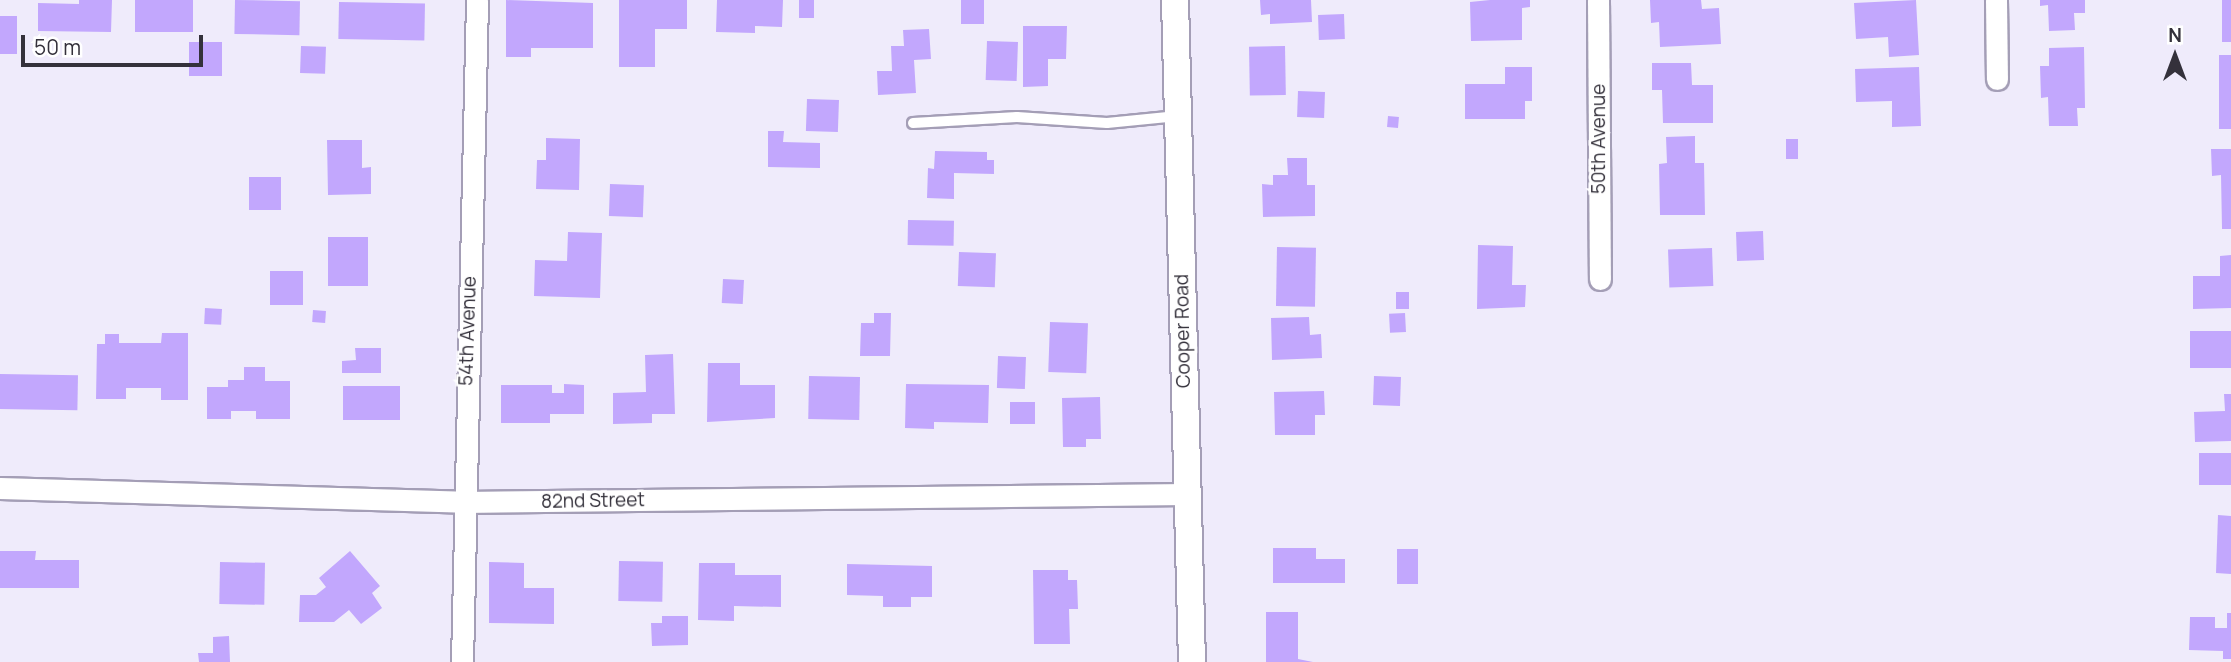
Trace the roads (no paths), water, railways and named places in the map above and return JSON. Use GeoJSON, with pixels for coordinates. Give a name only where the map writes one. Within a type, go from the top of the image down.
{"type":"FeatureCollection","features":[{"type":"Feature","properties":{"kind":"street","name":"54th Avenue"},"geometry":{"type":"LineString","coordinates":[[462,662],[477,0]]}},
{"type":"Feature","properties":{"kind":"street","name":"Cooper Road"},"geometry":{"type":"LineString","coordinates":[[1175,0],[1192,662]]}},
{"type":"Feature","properties":{"kind":"street","name":"50th Avenue"},"geometry":{"type":"LineString","coordinates":[[1598,0],[1600,279]]}},
{"type":"Feature","properties":{"kind":"street"},"geometry":{"type":"LineString","coordinates":[[1996,0],[1997,79]]}},
{"type":"Feature","properties":{"kind":"street","name":"82nd Street"},"geometry":{"type":"LineString","coordinates":[[0,488],[464,502],[1187,494]]}},
{"type":"Feature","properties":{"kind":"lane"},"geometry":{"type":"LineString","coordinates":[[913,123],[1017,117],[1107,123],[1178,116]]}}]}
